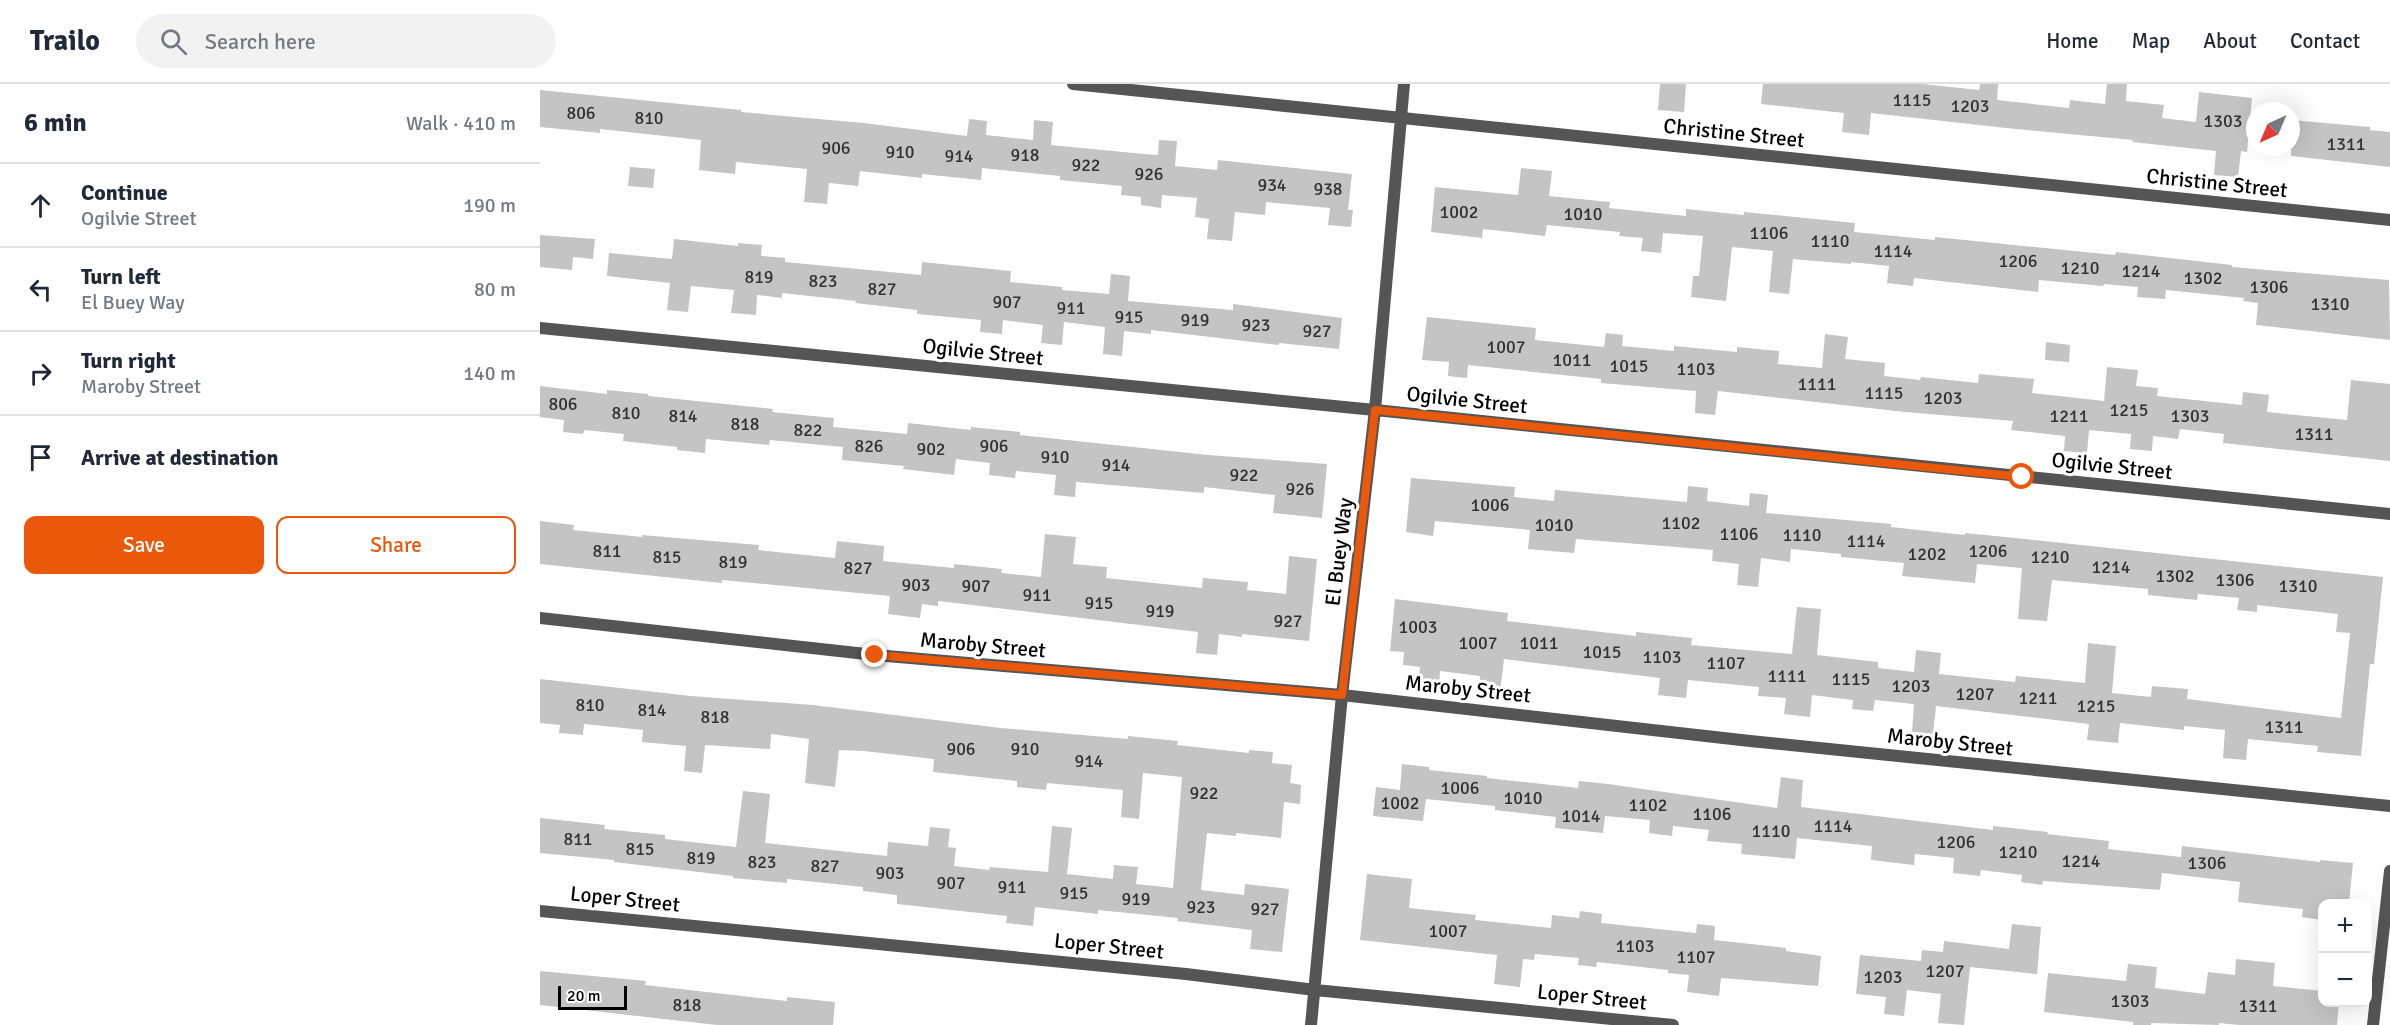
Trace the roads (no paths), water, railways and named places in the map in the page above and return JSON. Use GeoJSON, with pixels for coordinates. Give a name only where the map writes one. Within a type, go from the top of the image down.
{"type":"FeatureCollection","features":[{"type":"Feature","properties":{"kind":"street","name":"Christine Street"},"geometry":{"type":"LineString","coordinates":[[1073,84],[2390,220]]}},
{"type":"Feature","properties":{"kind":"street","name":"El Buey Way"},"geometry":{"type":"LineString","coordinates":[[1311,1025],[1342,695],[1375,410],[1404,84]]}},
{"type":"Feature","properties":{"kind":"street","name":"Ogilvie Street"},"geometry":{"type":"LineString","coordinates":[[540,328],[1375,410],[2390,514]]}},
{"type":"Feature","properties":{"kind":"street","name":"Maroby Street"},"geometry":{"type":"LineString","coordinates":[[540,618],[875,655],[1342,695],[1762,742],[2390,806]]}},
{"type":"Feature","properties":{"kind":"street"},"geometry":{"type":"LineString","coordinates":[[2373,1025],[2390,871]]}},
{"type":"Feature","properties":{"kind":"street","name":"Loper Street"},"geometry":{"type":"LineString","coordinates":[[540,911],[1162,971],[1315,990],[1673,1025]]}}]}
